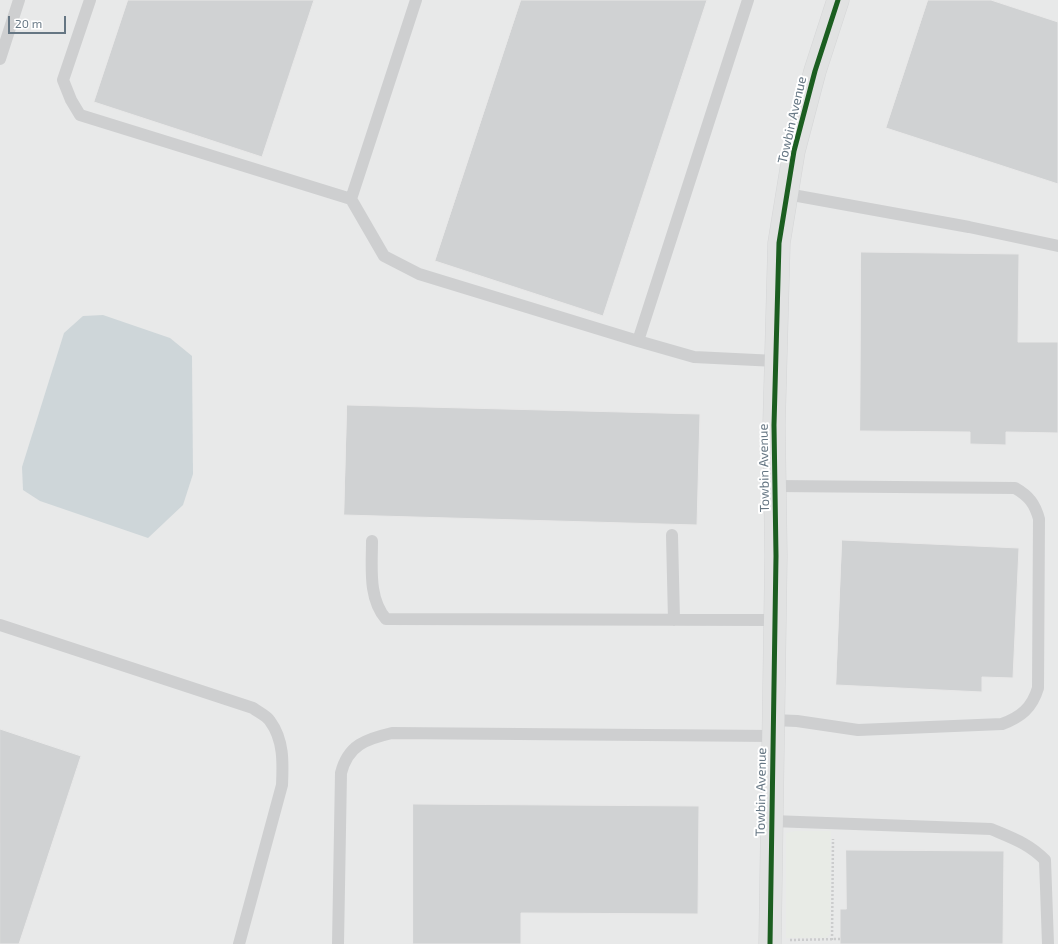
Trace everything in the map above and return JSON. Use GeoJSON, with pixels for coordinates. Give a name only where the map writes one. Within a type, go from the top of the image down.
{"type":"FeatureCollection","features":[{"type":"Feature","properties":{"kind":"street","name":"Towbin Avenue"},"geometry":{"type":"LineString","coordinates":[[770,942],[775,620],[776,361],[779,243],[794,151],[815,71],[838,0]]}},
{"type":"Feature","properties":{"kind":"lane"},"geometry":{"type":"LineString","coordinates":[[0,58],[19,0]]}},
{"type":"Feature","properties":{"kind":"lane"},"geometry":{"type":"LineString","coordinates":[[90,0],[63,80],[71,100],[80,116],[351,199],[384,256],[419,274],[694,357],[776,361]]}},
{"type":"Feature","properties":{"kind":"lane"},"geometry":{"type":"LineString","coordinates":[[351,199],[416,0]]}},
{"type":"Feature","properties":{"kind":"lane"},"geometry":{"type":"LineString","coordinates":[[638,341],[748,0]]}},
{"type":"Feature","properties":{"kind":"lane"},"geometry":{"type":"LineString","coordinates":[[787,194],[969,227],[1058,246]]}},
{"type":"Feature","properties":{"kind":"lane"},"geometry":{"type":"LineString","coordinates":[[338,944],[341,773],[349,754],[359,745],[373,738],[392,733],[773,728],[797,721],[858,730],[1002,724],[1025,712],[1034,700],[1038,688],[1039,519],[1036,507],[1027,495],[1015,488],[775,486]]}},
{"type":"Feature","properties":{"kind":"lane"},"geometry":{"type":"LineString","coordinates":[[672,535],[674,620]]}},
{"type":"Feature","properties":{"kind":"lane"},"geometry":{"type":"LineString","coordinates":[[372,541],[373,590],[379,610],[386,619],[775,620]]}},
{"type":"Feature","properties":{"kind":"lane"},"geometry":{"type":"LineString","coordinates":[[0,625],[253,708],[270,720],[281,742],[283,765],[282,785],[239,944]]}},
{"type":"Feature","properties":{"kind":"lane"},"geometry":{"type":"LineString","coordinates":[[772,821],[991,829],[1033,848],[1044,860],[1048,944]]}},
{"type":"Feature","properties":{"kind":"path"},"geometry":{"type":"LineString","coordinates":[[832,940],[833,823]]}},
{"type":"Feature","properties":{"kind":"path"},"geometry":{"type":"LineString","coordinates":[[770,942],[840,939]]}},
{"type":"Feature","properties":{"kind":"shaded area"},"geometry":{"type":"Polygon","coordinates":[[[0,0],[1058,0],[1058,944],[0,944],[0,0]]]}},
{"type":"Feature","properties":{"kind":"shaded area"},"geometry":{"type":"Polygon","coordinates":[[[103,315],[170,338],[192,356],[193,474],[183,505],[148,538],[40,501],[23,490],[22,467],[64,333],[83,316],[103,315]]]}},
{"type":"Feature","properties":{"kind":"shaded area"},"geometry":{"type":"Polygon","coordinates":[[[795,831],[831,831],[830,934],[826,938],[786,938],[786,833],[795,831]]]}},
{"type":"Feature","properties":{"kind":"building"},"geometry":{"type":"Polygon","coordinates":[[[128,0],[314,0],[262,157],[94,102],[128,0]]]}},
{"type":"Feature","properties":{"kind":"building"},"geometry":{"type":"Polygon","coordinates":[[[521,0],[707,0],[603,316],[435,261],[521,0]]]}},
{"type":"Feature","properties":{"kind":"building"},"geometry":{"type":"Polygon","coordinates":[[[928,0],[991,0],[1058,22],[1058,184],[886,128],[928,0]]]}},
{"type":"Feature","properties":{"kind":"building"},"geometry":{"type":"Polygon","coordinates":[[[861,252],[1019,254],[1018,342],[1058,342],[1058,433],[1006,432],[1006,445],[970,444],[970,432],[860,431],[861,252]]]}},
{"type":"Feature","properties":{"kind":"building"},"geometry":{"type":"Polygon","coordinates":[[[347,405],[700,414],[697,525],[344,515],[347,405]]]}},
{"type":"Feature","properties":{"kind":"building"},"geometry":{"type":"Polygon","coordinates":[[[842,540],[1019,548],[1013,678],[982,677],[982,692],[836,685],[842,540]]]}},
{"type":"Feature","properties":{"kind":"building"},"geometry":{"type":"Polygon","coordinates":[[[0,729],[81,756],[19,944],[0,944],[0,729]]]}},
{"type":"Feature","properties":{"kind":"building"},"geometry":{"type":"Polygon","coordinates":[[[413,804],[699,806],[698,914],[521,913],[521,944],[413,944],[413,804]]]}},
{"type":"Feature","properties":{"kind":"building"},"geometry":{"type":"Polygon","coordinates":[[[846,850],[1004,851],[1003,944],[840,944],[840,909],[846,909],[846,850]]]}},
{"type":"Feature","properties":{"kind":"cycle path"},"geometry":{"type":"LineString","coordinates":[[770,944],[776,556],[774,425],[779,243],[794,151],[815,71],[838,0]]}}]}
